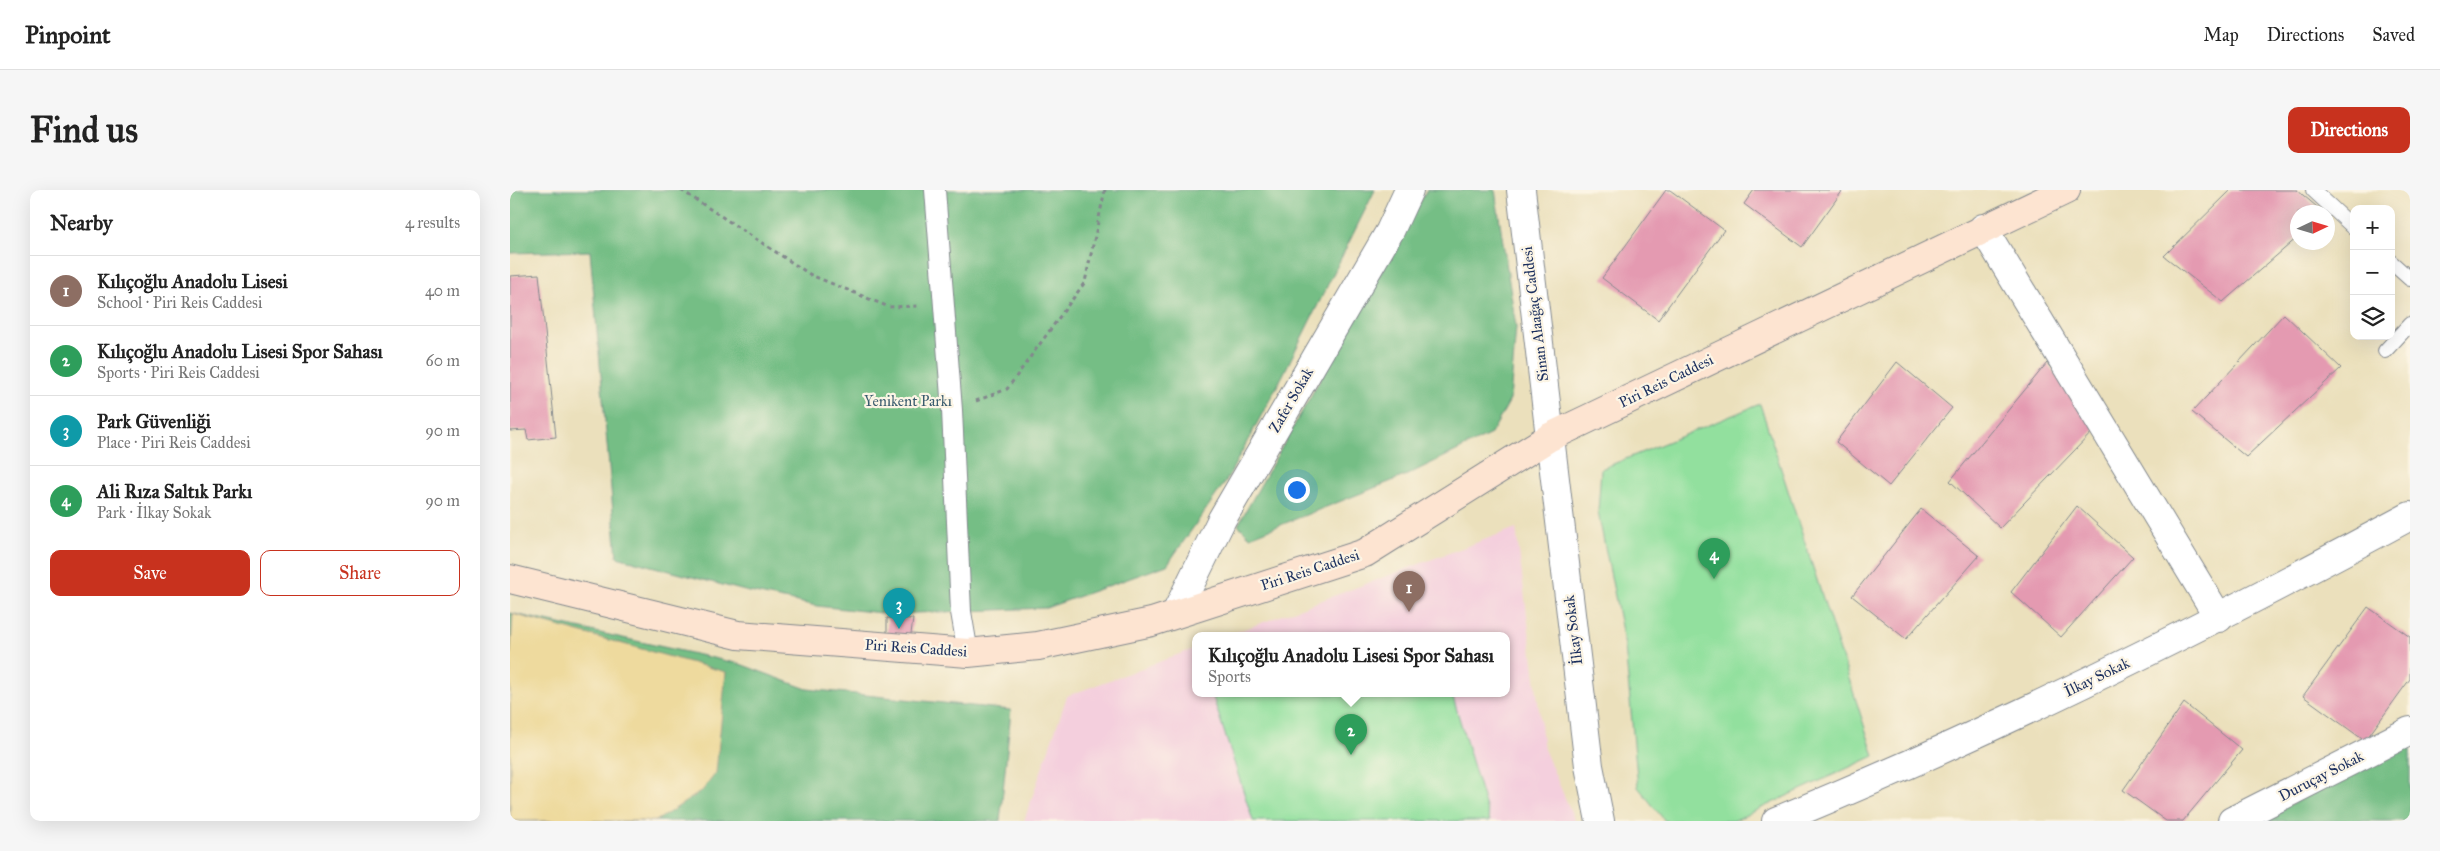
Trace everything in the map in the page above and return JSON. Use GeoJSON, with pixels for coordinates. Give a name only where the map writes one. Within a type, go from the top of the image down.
{"type":"FeatureCollection","features":[{"type":"Feature","properties":{"kind":"main road","name":"Piri Reis Caddesi"},"geometry":{"type":"LineString","coordinates":[[510,579],[738,635],[968,653],[1038,646],[1152,622],[1365,553],[1550,437],[1983,228],[2066,190]]}},
{"type":"Feature","properties":{"kind":"street"},"geometry":{"type":"LineString","coordinates":[[935,190],[952,410],[961,612],[968,653]]}},
{"type":"Feature","properties":{"kind":"street","name":"Zafer Sokak"},"geometry":{"type":"LineString","coordinates":[[1176,613],[1222,519],[1390,231],[1409,190]]}},
{"type":"Feature","properties":{"kind":"street","name":"Sinan Alaağaç Caddesi"},"geometry":{"type":"LineString","coordinates":[[1520,190],[1550,437]]}},
{"type":"Feature","properties":{"kind":"street"},"geometry":{"type":"LineString","coordinates":[[1983,228],[2219,618]]}},
{"type":"Feature","properties":{"kind":"street","name":"İlkay Sokak"},"geometry":{"type":"LineString","coordinates":[[1550,437],[1589,766],[1600,821]]}},
{"type":"Feature","properties":{"kind":"street","name":"İlkay Sokak"},"geometry":{"type":"LineString","coordinates":[[1776,821],[1856,788],[2031,710],[2219,618],[2410,516]]}},
{"type":"Feature","properties":{"kind":"street","name":"Duruçay Sokak"},"geometry":{"type":"LineString","coordinates":[[2232,821],[2410,731]]}},
{"type":"Feature","properties":{"kind":"lane"},"geometry":{"type":"LineString","coordinates":[[2312,190],[2350,224]]}},
{"type":"Feature","properties":{"kind":"lane"},"geometry":{"type":"LineString","coordinates":[[2395,266],[2410,280]]}},
{"type":"Feature","properties":{"kind":"lane"},"geometry":{"type":"LineString","coordinates":[[2385,351],[2410,324]]}},
{"type":"Feature","properties":{"kind":"path"},"geometry":{"type":"LineString","coordinates":[[681,190],[811,275],[888,306],[945,305]]}},
{"type":"Feature","properties":{"kind":"path"},"geometry":{"type":"LineString","coordinates":[[952,410],[1007,388],[1085,282],[1105,190]]}},
{"type":"Feature","properties":{"kind":"shaded area"},"geometry":{"type":"Polygon","coordinates":[[[1516,528],[1544,749],[1575,821],[1024,821],[1067,696],[1192,649],[1192,697],[1510,697],[1510,632],[1237,632],[1516,528]]]}},
{"type":"Feature","properties":{"kind":"green space","name":"Yenikent Parkı"},"geometry":{"type":"Polygon","coordinates":[[[510,190],[1375,190],[1283,375],[1226,481],[1167,565],[1046,608],[891,614],[817,606],[745,591],[617,557],[590,251],[510,253],[510,190]]]}},
{"type":"Feature","properties":{"kind":"green space"},"geometry":{"type":"Polygon","coordinates":[[[1427,190],[1495,190],[1516,327],[1510,400],[1491,434],[1407,475],[1250,537],[1238,525],[1427,190]]]}},
{"type":"Feature","properties":{"kind":"green space"},"geometry":{"type":"Polygon","coordinates":[[[1760,404],[1874,756],[1733,821],[1665,821],[1638,787],[1625,646],[1598,512],[1601,469],[1760,404]]]}},
{"type":"Feature","properties":{"kind":"green space"},"geometry":{"type":"Polygon","coordinates":[[[510,613],[740,664],[807,689],[1011,710],[1000,821],[510,821],[510,613]]]}},
{"type":"Feature","properties":{"kind":"green space"},"geometry":{"type":"Polygon","coordinates":[[[1213,697],[1453,697],[1490,821],[1253,821],[1213,697]]]}},
{"type":"Feature","properties":{"kind":"green space"},"geometry":{"type":"Polygon","coordinates":[[[2410,746],[2410,821],[2256,821],[2410,746]]]}},
{"type":"Feature","properties":{"kind":"sand"},"geometry":{"type":"Polygon","coordinates":[[[513,614],[726,672],[716,773],[702,791],[656,821],[510,821],[510,663],[513,614]]]}},
{"type":"Feature","properties":{"kind":"building"},"geometry":{"type":"Polygon","coordinates":[[[1666,190],[1670,190],[1724,230],[1658,320],[1602,278],[1666,190]]]}},
{"type":"Feature","properties":{"kind":"building"},"geometry":{"type":"Polygon","coordinates":[[[1754,190],[1843,190],[1802,247],[1744,204],[1754,190]]]}},
{"type":"Feature","properties":{"kind":"building"},"geometry":{"type":"Polygon","coordinates":[[[2231,190],[2297,190],[2315,205],[2290,205],[2290,244],[2223,302],[2164,256],[2231,190]]]}},
{"type":"Feature","properties":{"kind":"building"},"geometry":{"type":"Polygon","coordinates":[[[539,274],[556,437],[528,440],[526,430],[510,431],[510,276],[539,274]]]}},
{"type":"Feature","properties":{"kind":"building"},"geometry":{"type":"Polygon","coordinates":[[[2284,314],[2341,368],[2246,457],[2192,412],[2284,314]]]}},
{"type":"Feature","properties":{"kind":"building"},"geometry":{"type":"Polygon","coordinates":[[[1897,362],[1952,408],[1889,486],[1836,442],[1897,362]]]}},
{"type":"Feature","properties":{"kind":"building"},"geometry":{"type":"Polygon","coordinates":[[[2047,363],[2097,427],[2000,528],[1950,481],[2047,363]]]}},
{"type":"Feature","properties":{"kind":"building"},"geometry":{"type":"Polygon","coordinates":[[[2077,506],[2133,557],[2061,637],[2011,592],[2077,506]]]}},
{"type":"Feature","properties":{"kind":"building"},"geometry":{"type":"Polygon","coordinates":[[[1921,509],[1979,556],[1906,639],[1852,596],[1921,509]]]}},
{"type":"Feature","properties":{"kind":"building"},"geometry":{"type":"Polygon","coordinates":[[[2368,607],[2410,637],[2410,679],[2365,741],[2303,696],[2368,607]]]}},
{"type":"Feature","properties":{"kind":"building"},"geometry":{"type":"Polygon","coordinates":[[[887,618],[913,619],[910,641],[887,639],[887,618]]]}},
{"type":"Feature","properties":{"kind":"building"},"geometry":{"type":"Polygon","coordinates":[[[2184,703],[2242,750],[2183,821],[2166,821],[2123,790],[2184,703]]]}},
{"type":"Feature","properties":{"kind":"place","name":"Ali Rıza Saltık Parkı"},"geometry":{"type":"Point","coordinates":[1714,579]}},
{"type":"Feature","properties":{"kind":"place","name":"Kılıçoğlu Anadolu Lisesi"},"geometry":{"type":"Point","coordinates":[1409,612]}},
{"type":"Feature","properties":{"kind":"place","name":"Park Güvenliği"},"geometry":{"type":"Point","coordinates":[899,629]}},
{"type":"Feature","properties":{"kind":"place","name":"Kılıçoğlu Anadolu Lisesi Spor Sahası"},"geometry":{"type":"Point","coordinates":[1351,755]}}]}
